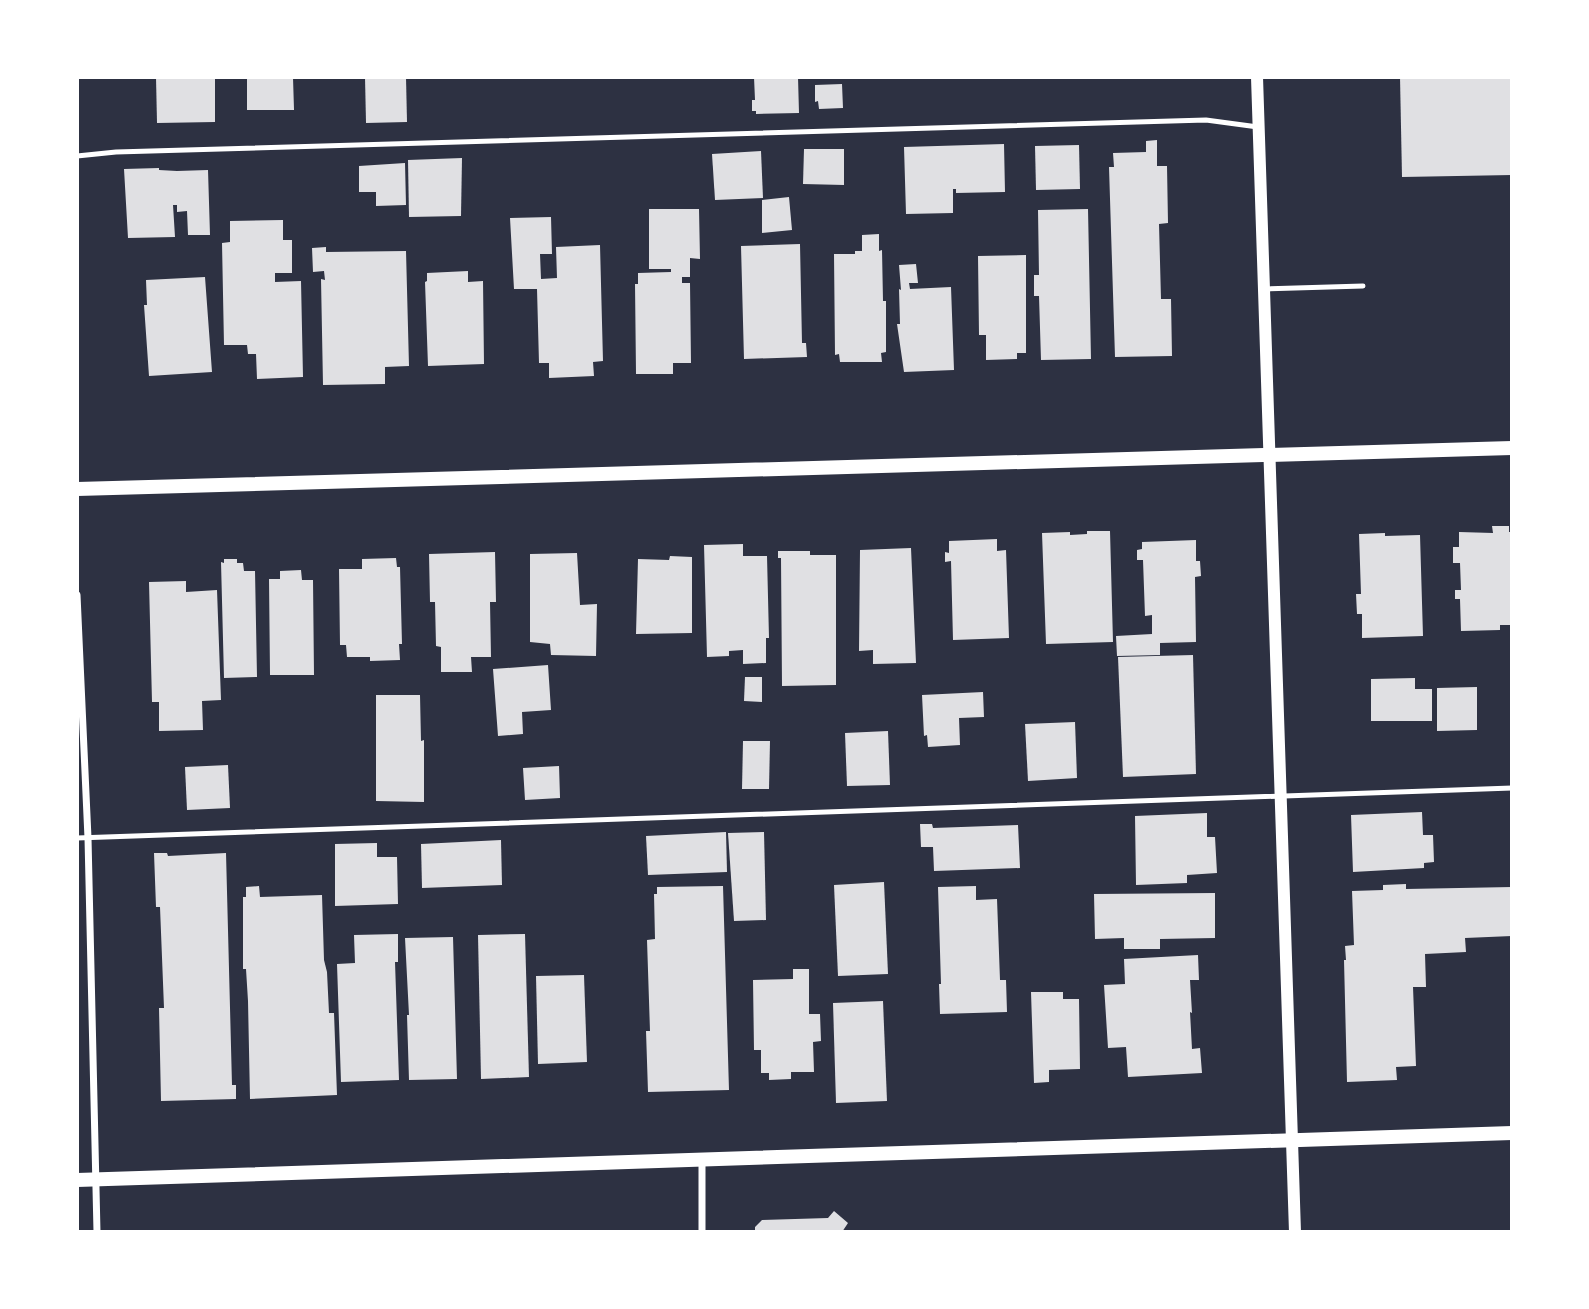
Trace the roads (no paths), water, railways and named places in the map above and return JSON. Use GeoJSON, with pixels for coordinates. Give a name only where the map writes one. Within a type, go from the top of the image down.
{"type":"FeatureCollection","features":[{"type":"Feature","properties":{"kind":"main road"},"geometry":{"type":"LineString","coordinates":[[77,489],[1512,448]]}},
{"type":"Feature","properties":{"kind":"main road"},"geometry":{"type":"LineString","coordinates":[[77,1180],[1512,1133]]}},
{"type":"Feature","properties":{"kind":"street"},"geometry":{"type":"LineString","coordinates":[[1257,77],[1295,1232]]}},
{"type":"Feature","properties":{"kind":"street"},"geometry":{"type":"LineString","coordinates":[[77,595],[88,838],[97,1232]]}},
{"type":"Feature","properties":{"kind":"street"},"geometry":{"type":"LineString","coordinates":[[702,1161],[702,1232]]}},
{"type":"Feature","properties":{"kind":"lane"},"geometry":{"type":"LineString","coordinates":[[77,156],[130,152],[1206,120],[1258,127]]}},
{"type":"Feature","properties":{"kind":"lane"},"geometry":{"type":"LineString","coordinates":[[1264,289],[1363,286]]}},
{"type":"Feature","properties":{"kind":"lane"},"geometry":{"type":"LineString","coordinates":[[77,838],[1512,788]]}}]}
